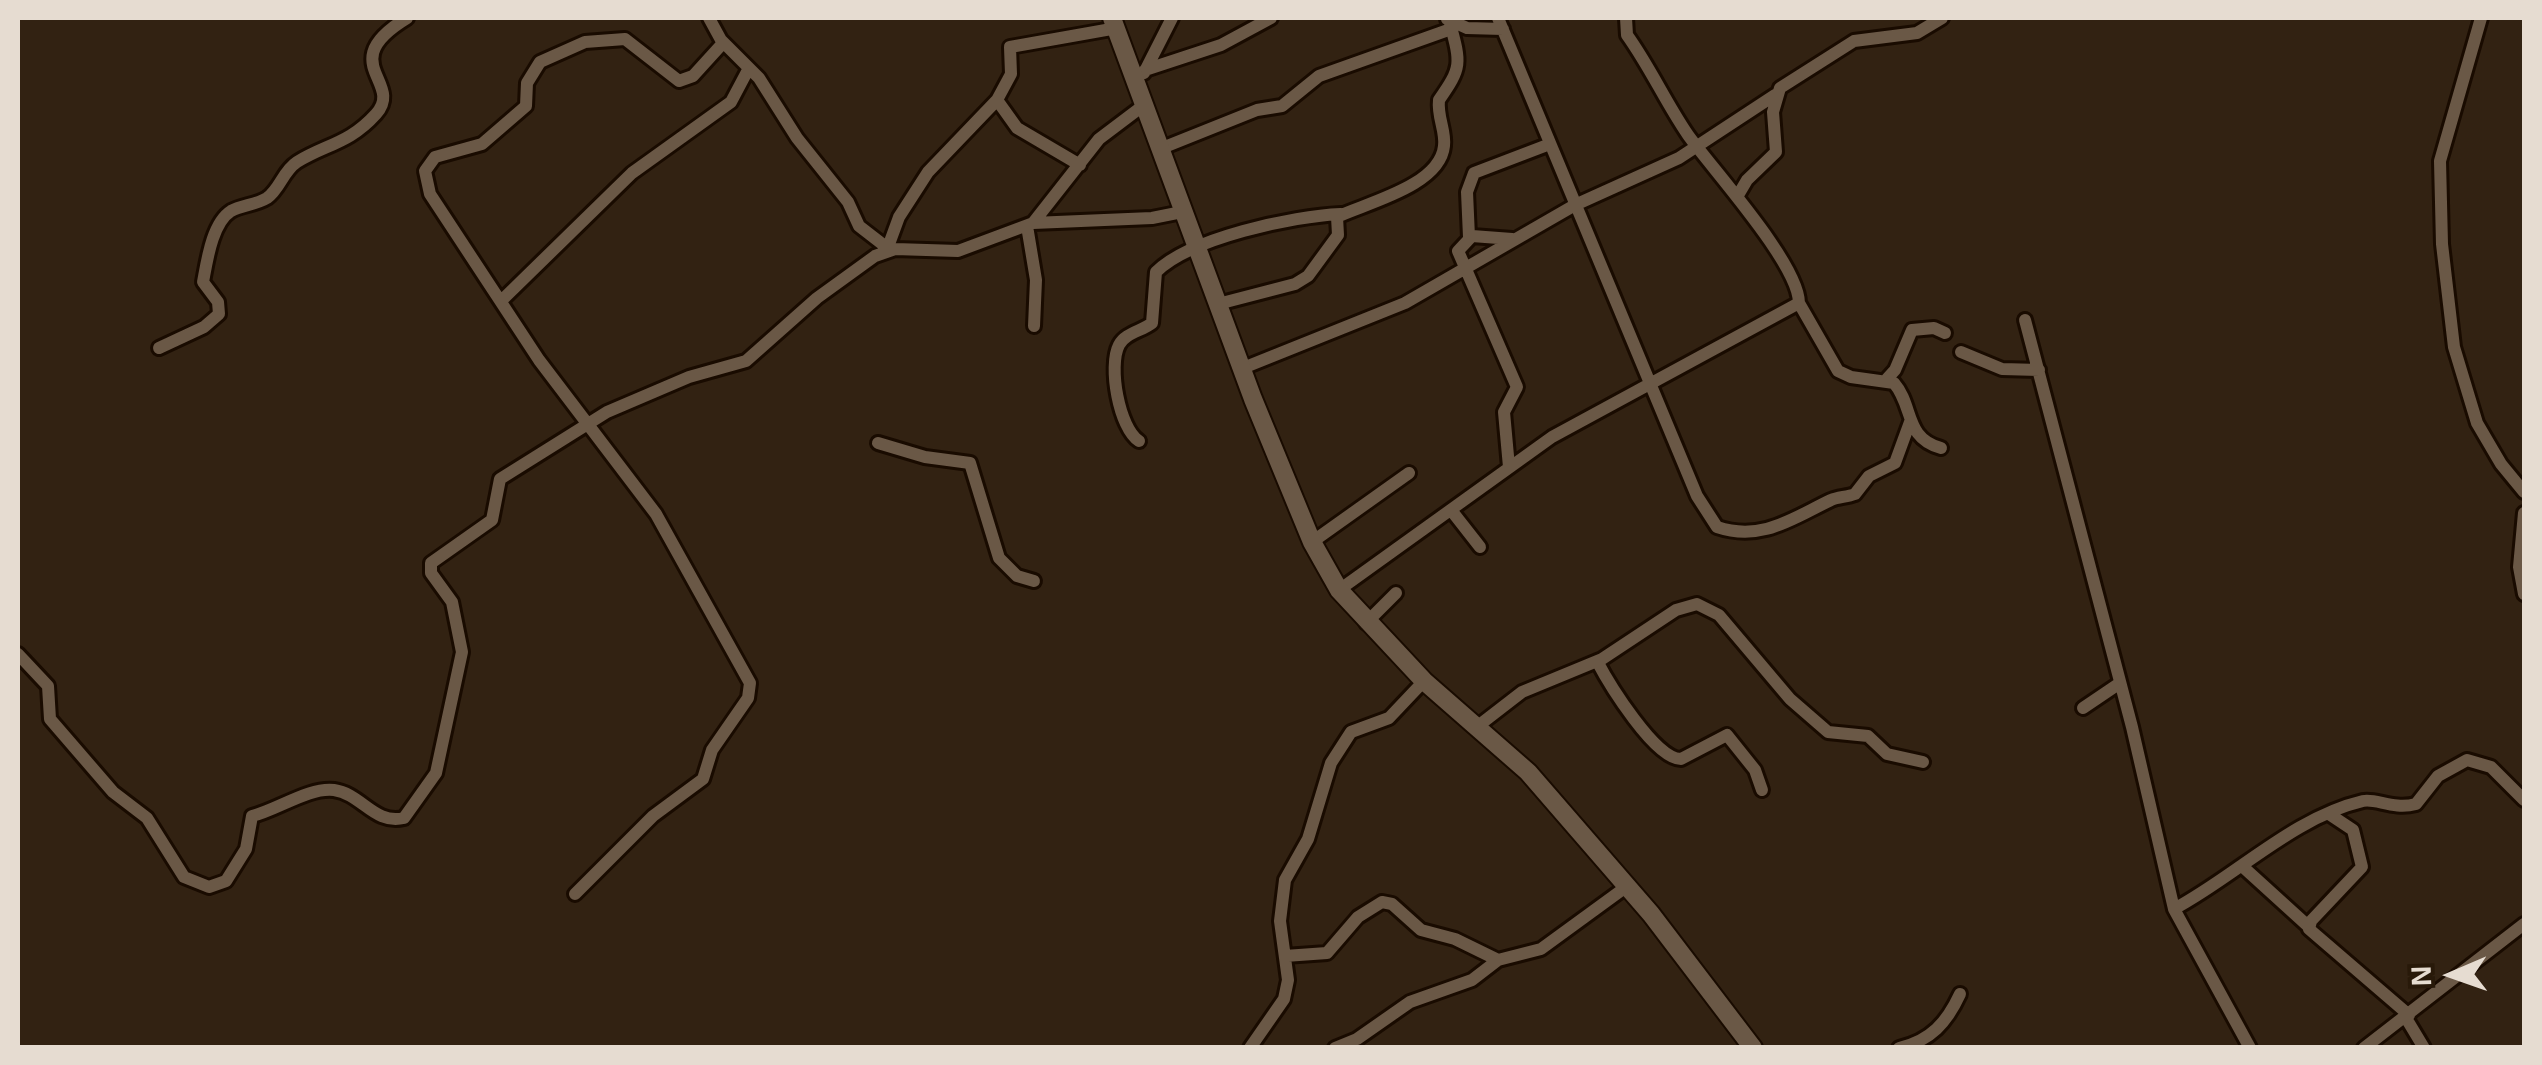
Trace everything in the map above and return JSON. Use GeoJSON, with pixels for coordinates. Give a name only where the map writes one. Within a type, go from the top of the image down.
{"type":"FeatureCollection","features":[{"type":"Feature","properties":{"kind":"street"},"geometry":{"type":"LineString","coordinates":[[159,348],[204,327],[219,314],[218,302],[203,278],[220,221],[232,210],[269,196],[296,162],[340,145],[378,111],[382,91],[371,60],[372,48],[383,34],[407,18]]}},
{"type":"Feature","properties":{"kind":"street"},"geometry":{"type":"LineString","coordinates":[[709,18],[722,43],[749,68],[796,138],[848,202],[859,226],[889,248],[958,251],[1030,224],[1152,218],[1182,212]]}},
{"type":"Feature","properties":{"kind":"street"},"geometry":{"type":"LineString","coordinates":[[1141,77],[1172,18]]}},
{"type":"Feature","properties":{"kind":"street"},"geometry":{"type":"LineString","coordinates":[[1141,77],[1221,45],[1271,18]]}},
{"type":"Feature","properties":{"kind":"street"},"geometry":{"type":"LineString","coordinates":[[1626,18],[1627,36],[1698,147],[1797,287],[1799,303],[1838,371],[1851,377],[1885,380],[1902,393],[1910,422],[1922,440],[1941,448]]}},
{"type":"Feature","properties":{"kind":"street"},"geometry":{"type":"LineString","coordinates":[[1243,368],[1374,318],[1575,204],[1698,147],[1742,112],[1775,96],[1854,41],[1917,33],[1942,18]]}},
{"type":"Feature","properties":{"kind":"street"},"geometry":{"type":"LineString","coordinates":[[2482,18],[2439,169],[2442,250],[2454,346],[2478,422],[2501,464],[2524,492]]}},
{"type":"Feature","properties":{"kind":"street"},"geometry":{"type":"LineString","coordinates":[[18,654],[48,686],[50,718],[112,792],[147,818],[184,877],[198,885],[209,887],[226,881],[246,850],[252,816],[277,810],[318,791],[335,790],[387,820],[402,819],[436,772],[462,652],[452,602],[431,573],[431,563],[492,520],[500,479],[589,423],[688,377],[746,361],[817,298],[889,248],[899,217],[928,172],[997,100],[1010,74],[1012,46],[1114,23],[1141,77],[1144,105],[1243,368],[1312,542],[1338,590],[1424,681],[1528,772],[1626,887],[1752,1048]]}},
{"type":"Feature","properties":{"kind":"street"},"geometry":{"type":"LineString","coordinates":[[1139,441],[1122,420],[1117,350],[1123,340],[1152,323],[1156,272],[1196,248],[1291,219],[1341,214],[1400,192],[1440,159],[1445,145],[1439,100],[1454,85],[1458,69],[1449,23]]}},
{"type":"Feature","properties":{"kind":"street"},"geometry":{"type":"LineString","coordinates":[[1162,148],[1257,110],[1282,106],[1326,74],[1449,23],[1500,23],[1716,528],[1737,532],[1778,528],[1832,499],[1855,494],[1875,471],[1896,463],[1910,422]]}},
{"type":"Feature","properties":{"kind":"street"},"geometry":{"type":"LineString","coordinates":[[575,894],[654,816],[703,779],[712,750],[740,712],[750,688],[744,666],[656,514],[538,360],[430,194],[425,171],[434,157],[482,144],[520,114],[526,106],[531,73],[550,55],[604,37],[625,39],[679,80],[693,76],[722,43]]}},
{"type":"Feature","properties":{"kind":"street"},"geometry":{"type":"LineString","coordinates":[[501,301],[632,173],[731,102],[749,68]]}},
{"type":"Feature","properties":{"kind":"street"},"geometry":{"type":"LineString","coordinates":[[1737,197],[1747,180],[1776,152],[1775,96]]}},
{"type":"Feature","properties":{"kind":"street"},"geometry":{"type":"LineString","coordinates":[[997,100],[1017,128],[1080,166]]}},
{"type":"Feature","properties":{"kind":"street"},"geometry":{"type":"LineString","coordinates":[[1034,326],[1036,280],[1030,224],[1107,132],[1144,105]]}},
{"type":"Feature","properties":{"kind":"street"},"geometry":{"type":"LineString","coordinates":[[1470,237],[1467,192],[1474,173],[1550,144]]}},
{"type":"Feature","properties":{"kind":"street"},"geometry":{"type":"LineString","coordinates":[[1218,304],[1294,284],[1308,276],[1338,236],[1335,220],[1341,214]]}},
{"type":"Feature","properties":{"kind":"street"},"geometry":{"type":"LineString","coordinates":[[1508,466],[1504,412],[1517,386],[1464,267],[1459,246],[1470,237],[1512,239]]}},
{"type":"Feature","properties":{"kind":"street"},"geometry":{"type":"LineString","coordinates":[[1338,590],[1508,466],[1652,381],[1799,303]]}},
{"type":"Feature","properties":{"kind":"street"},"geometry":{"type":"LineString","coordinates":[[2025,320],[2174,909],[2250,1048]]}},
{"type":"Feature","properties":{"kind":"street"},"geometry":{"type":"LineString","coordinates":[[1885,380],[1895,370],[1912,330],[1924,327],[1945,334]]}},
{"type":"Feature","properties":{"kind":"street"},"geometry":{"type":"LineString","coordinates":[[1961,352],[2002,369],[2039,370]]}},
{"type":"Feature","properties":{"kind":"street"},"geometry":{"type":"LineString","coordinates":[[878,443],[925,457],[970,462],[999,558],[1017,576],[1034,580]]}},
{"type":"Feature","properties":{"kind":"street"},"geometry":{"type":"LineString","coordinates":[[1312,542],[1409,472]]}},
{"type":"Feature","properties":{"kind":"street"},"geometry":{"type":"LineString","coordinates":[[1451,510],[1480,547]]}},
{"type":"Feature","properties":{"kind":"street"},"geometry":{"type":"LineString","coordinates":[[2524,513],[2519,567],[2524,594]]}},
{"type":"Feature","properties":{"kind":"street"},"geometry":{"type":"LineString","coordinates":[[1366,623],[1396,593]]}},
{"type":"Feature","properties":{"kind":"street"},"geometry":{"type":"LineString","coordinates":[[1478,726],[1522,692],[1597,661],[1676,610],[1696,604],[1720,615],[1755,660],[1817,724],[1840,735],[1868,736],[1887,754],[1923,762]]}},
{"type":"Feature","properties":{"kind":"street"},"geometry":{"type":"LineString","coordinates":[[1597,661],[1626,708],[1665,754],[1680,758],[1726,735],[1755,770],[1762,790]]}},
{"type":"Feature","properties":{"kind":"street"},"geometry":{"type":"LineString","coordinates":[[1250,1048],[1284,999],[1288,980],[1280,922],[1285,880],[1308,839],[1331,763],[1351,732],[1390,718],[1424,681]]}},
{"type":"Feature","properties":{"kind":"street"},"geometry":{"type":"LineString","coordinates":[[2083,708],[2120,684]]}},
{"type":"Feature","properties":{"kind":"street"},"geometry":{"type":"LineString","coordinates":[[2174,909],[2329,814],[2368,800],[2393,808],[2416,804],[2438,776],[2473,759],[2504,776],[2524,800]]}},
{"type":"Feature","properties":{"kind":"street"},"geometry":{"type":"LineString","coordinates":[[2308,926],[2362,867],[2352,830],[2329,814]]}},
{"type":"Feature","properties":{"kind":"street"},"geometry":{"type":"LineString","coordinates":[[2242,866],[2408,1017],[2424,1048]]}},
{"type":"Feature","properties":{"kind":"street"},"geometry":{"type":"LineString","coordinates":[[1335,1048],[1357,1039],[1410,1002],[1472,980],[1498,960],[1541,949],[1626,887]]}},
{"type":"Feature","properties":{"kind":"street"},"geometry":{"type":"LineString","coordinates":[[1285,956],[1326,953],[1358,917],[1382,902],[1392,904],[1422,930],[1455,938],[1498,960]]}},
{"type":"Feature","properties":{"kind":"street"},"geometry":{"type":"LineString","coordinates":[[2364,1048],[2524,924]]}},
{"type":"Feature","properties":{"kind":"street"},"geometry":{"type":"LineString","coordinates":[[1900,1048],[1933,1033],[1949,1018],[1960,994]]}}]}
